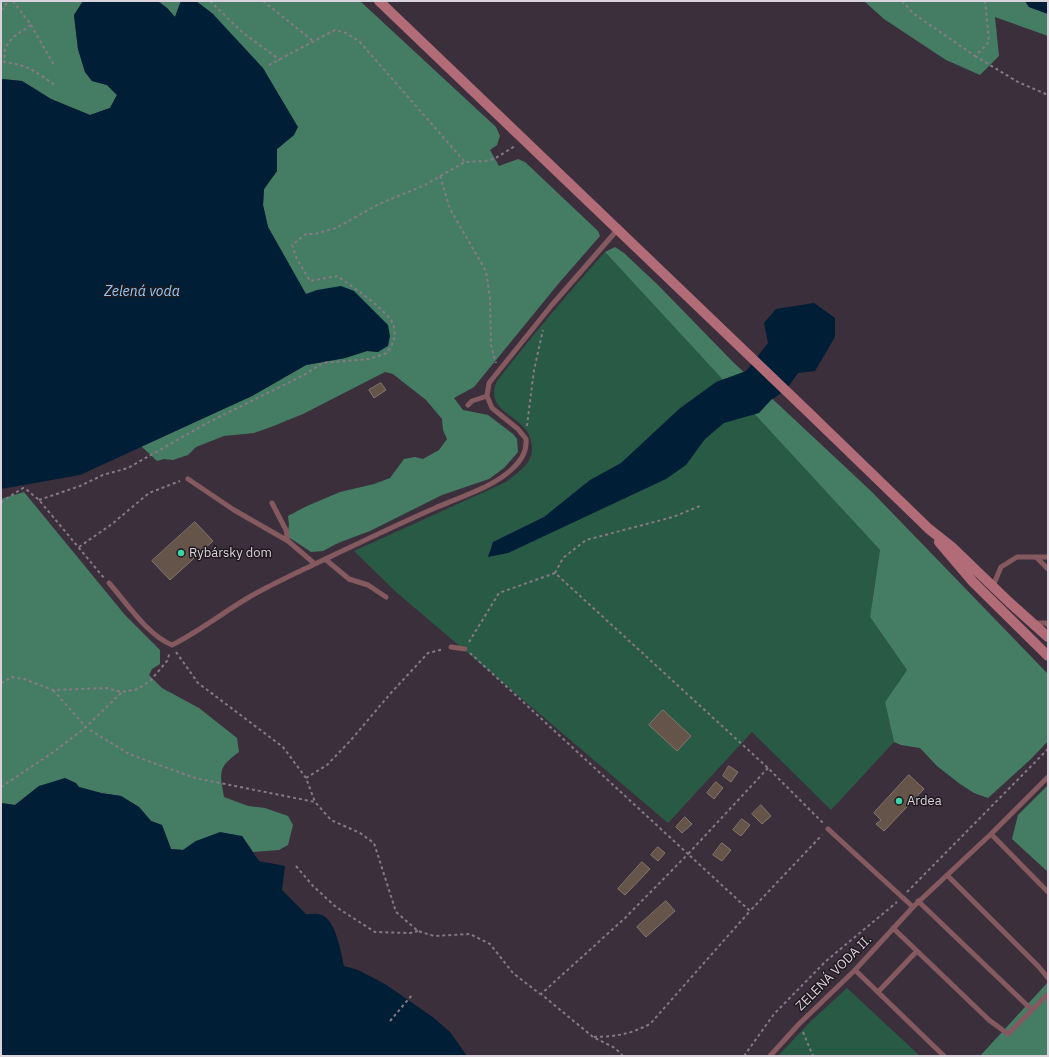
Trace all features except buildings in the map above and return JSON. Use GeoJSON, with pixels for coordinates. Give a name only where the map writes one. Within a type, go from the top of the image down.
{"type":"FeatureCollection","features":[{"type":"Feature","properties":{"kind":"main road"},"geometry":{"type":"LineString","coordinates":[[379,1],[730,336],[929,529],[974,582],[1048,656]]}},
{"type":"Feature","properties":{"kind":"main road"},"geometry":{"type":"LineString","coordinates":[[929,529],[953,548],[1048,637]]}},
{"type":"Feature","properties":{"kind":"lane"},"geometry":{"type":"LineString","coordinates":[[108,583],[135,615],[163,642],[172,645],[185,639],[245,600],[283,579],[495,482],[520,462],[525,452],[526,439],[518,429],[492,408],[487,396],[490,383],[500,368],[551,306],[618,229]]}},
{"type":"Feature","properties":{"kind":"lane"},"geometry":{"type":"LineString","coordinates":[[468,405],[472,401],[487,396]]}},
{"type":"Feature","properties":{"kind":"lane"},"geometry":{"type":"LineString","coordinates":[[188,478],[234,510],[288,541],[315,564]]}},
{"type":"Feature","properties":{"kind":"lane"},"geometry":{"type":"LineString","coordinates":[[272,503],[286,530],[288,541]]}},
{"type":"Feature","properties":{"kind":"lane"},"geometry":{"type":"LineString","coordinates":[[993,586],[1001,567],[1017,556],[1048,557]]}},
{"type":"Feature","properties":{"kind":"lane"},"geometry":{"type":"LineString","coordinates":[[1036,557],[1048,568]]}},
{"type":"Feature","properties":{"kind":"lane"},"geometry":{"type":"LineString","coordinates":[[325,559],[349,579],[368,584],[386,598]]}},
{"type":"Feature","properties":{"kind":"lane"},"geometry":{"type":"LineString","coordinates":[[1032,623],[1046,623],[1048,625]]}},
{"type":"Feature","properties":{"kind":"lane"},"geometry":{"type":"LineString","coordinates":[[451,647],[465,649]]}},
{"type":"Feature","properties":{"kind":"lane","name":"ZELENÁ VODA II."},"geometry":{"type":"LineString","coordinates":[[770,1056],[799,1024],[855,970],[913,906],[991,834],[1048,778]]}},
{"type":"Feature","properties":{"kind":"lane"},"geometry":{"type":"LineString","coordinates":[[828,829],[913,906]]}},
{"type":"Feature","properties":{"kind":"lane"},"geometry":{"type":"LineString","coordinates":[[991,834],[1048,892]]}},
{"type":"Feature","properties":{"kind":"lane"},"geometry":{"type":"LineString","coordinates":[[947,875],[1038,966],[1048,978]]}},
{"type":"Feature","properties":{"kind":"lane"},"geometry":{"type":"LineString","coordinates":[[918,902],[1032,1010]]}},
{"type":"Feature","properties":{"kind":"lane"},"geometry":{"type":"LineString","coordinates":[[893,928],[989,1020],[1008,1034],[1048,994]]}},
{"type":"Feature","properties":{"kind":"lane"},"geometry":{"type":"LineString","coordinates":[[878,992],[917,951]]}},
{"type":"Feature","properties":{"kind":"lane"},"geometry":{"type":"LineString","coordinates":[[855,970],[944,1056]]}},
{"type":"Feature","properties":{"kind":"path"},"geometry":{"type":"LineString","coordinates":[[1,10],[9,1]]}},
{"type":"Feature","properties":{"kind":"path"},"geometry":{"type":"LineString","coordinates":[[13,1],[31,26],[54,65]]}},
{"type":"Feature","properties":{"kind":"path"},"geometry":{"type":"LineString","coordinates":[[210,1],[242,32],[280,60]]}},
{"type":"Feature","properties":{"kind":"path"},"geometry":{"type":"LineString","coordinates":[[263,1],[313,41]]}},
{"type":"Feature","properties":{"kind":"path"},"geometry":{"type":"LineString","coordinates":[[902,1],[914,14],[975,56],[1018,82],[1048,95]]}},
{"type":"Feature","properties":{"kind":"path"},"geometry":{"type":"LineString","coordinates":[[975,56],[989,42],[985,1]]}},
{"type":"Feature","properties":{"kind":"path"},"geometry":{"type":"LineString","coordinates":[[31,26],[13,37],[5,48],[4,62],[20,64],[35,71],[56,86]]}},
{"type":"Feature","properties":{"kind":"path"},"geometry":{"type":"LineString","coordinates":[[269,65],[334,30],[346,34],[359,41],[465,162]]}},
{"type":"Feature","properties":{"kind":"path"},"geometry":{"type":"LineString","coordinates":[[39,500],[80,486],[103,475],[128,468],[207,423],[289,383],[323,363],[369,359],[387,353],[395,341],[394,325],[381,310],[359,290],[337,276],[310,281],[297,258],[292,245],[306,234],[315,234],[336,228],[379,204],[425,185],[465,162],[494,159],[506,153],[524,139]]}},
{"type":"Feature","properties":{"kind":"path"},"geometry":{"type":"LineString","coordinates":[[440,176],[450,209],[486,271],[490,298],[491,346],[494,361],[500,368]]}},
{"type":"Feature","properties":{"kind":"path"},"geometry":{"type":"LineString","coordinates":[[526,439],[534,370],[540,338],[544,326]]}},
{"type":"Feature","properties":{"kind":"path"},"geometry":{"type":"LineString","coordinates":[[79,547],[112,524],[149,493],[188,478]]}},
{"type":"Feature","properties":{"kind":"path"},"geometry":{"type":"LineString","coordinates":[[1,502],[23,488],[27,490],[39,500],[108,583]]}},
{"type":"Feature","properties":{"kind":"path"},"geometry":{"type":"LineString","coordinates":[[700,506],[673,517],[586,540],[563,558],[555,573],[499,593],[465,649],[750,911]]}},
{"type":"Feature","properties":{"kind":"path"},"geometry":{"type":"LineString","coordinates":[[555,573],[768,768],[828,829],[750,911],[650,1024],[634,1032],[618,1036],[593,1037]]}},
{"type":"Feature","properties":{"kind":"path"},"geometry":{"type":"LineString","coordinates":[[1,683],[12,677],[24,679],[53,690],[106,688],[122,692],[138,689],[151,680],[167,661],[172,645]]}},
{"type":"Feature","properties":{"kind":"path"},"geometry":{"type":"LineString","coordinates":[[172,645],[198,683],[283,747],[306,778],[315,802],[331,820],[360,833],[374,843],[396,912],[418,931],[434,936],[470,934],[490,944],[513,973],[593,1037],[616,1048],[623,1056]]}},
{"type":"Feature","properties":{"kind":"path"},"geometry":{"type":"LineString","coordinates":[[306,778],[326,765],[351,740],[428,652],[451,647]]}},
{"type":"Feature","properties":{"kind":"path"},"geometry":{"type":"LineString","coordinates":[[53,690],[86,727]]}},
{"type":"Feature","properties":{"kind":"path"},"geometry":{"type":"LineString","coordinates":[[1,787],[55,751],[86,727],[122,692]]}},
{"type":"Feature","properties":{"kind":"path"},"geometry":{"type":"LineString","coordinates":[[90,730],[129,754],[195,778],[315,802]]}},
{"type":"Feature","properties":{"kind":"path"},"geometry":{"type":"LineString","coordinates":[[910,890],[1048,749]]}},
{"type":"Feature","properties":{"kind":"path"},"geometry":{"type":"LineString","coordinates":[[541,994],[624,919],[688,854],[768,768]]}},
{"type":"Feature","properties":{"kind":"path"},"geometry":{"type":"LineString","coordinates":[[296,866],[313,886],[336,907],[375,932],[410,933],[418,931]]}},
{"type":"Feature","properties":{"kind":"path"},"geometry":{"type":"LineString","coordinates":[[744,1056],[774,1014],[826,961],[895,904]]}},
{"type":"Feature","properties":{"kind":"path"},"geometry":{"type":"LineString","coordinates":[[390,1021],[412,995]]}},
{"type":"Feature","properties":{"kind":"path"},"geometry":{"type":"LineString","coordinates":[[799,1024],[813,1056]]}},
{"type":"Feature","properties":{"kind":"green space"},"geometry":{"type":"Polygon","coordinates":[[[1,1],[83,1],[74,15],[78,49],[85,72],[92,81],[107,85],[117,95],[110,108],[90,115],[51,99],[22,81],[1,79],[1,1]]]}},
{"type":"Feature","properties":{"kind":"green space"},"geometry":{"type":"Polygon","coordinates":[[[158,1],[181,1],[175,17],[167,8],[158,1]]]}},
{"type":"Feature","properties":{"kind":"green space"},"geometry":{"type":"Polygon","coordinates":[[[196,1],[360,1],[496,127],[500,136],[497,145],[490,150],[499,166],[518,159],[525,162],[598,231],[600,236],[559,283],[474,387],[454,398],[463,410],[488,415],[513,434],[517,439],[518,452],[504,468],[489,479],[442,495],[370,531],[338,543],[323,551],[311,552],[287,536],[289,525],[288,516],[340,492],[374,484],[390,478],[404,459],[415,457],[423,459],[439,450],[447,439],[443,430],[442,419],[426,400],[393,374],[385,372],[303,414],[271,427],[254,433],[224,436],[196,447],[188,455],[173,460],[164,459],[157,461],[141,446],[252,396],[306,365],[345,358],[367,351],[379,352],[317,290],[306,295],[268,227],[263,205],[264,189],[277,171],[277,149],[294,135],[213,14],[196,1]]]}},
{"type":"Feature","properties":{"kind":"green space"},"geometry":{"type":"Polygon","coordinates":[[[864,1],[1025,1],[1029,7],[1048,14],[1048,36],[995,17],[999,56],[980,75],[946,60],[884,19],[864,1]]]}},
{"type":"Feature","properties":{"kind":"green space"},"geometry":{"type":"Polygon","coordinates":[[[615,247],[624,253],[658,285],[733,362],[872,492],[1048,674],[1048,741],[1031,759],[988,798],[974,793],[960,784],[937,766],[920,748],[901,745],[894,742],[885,702],[907,670],[870,617],[880,550],[605,252],[615,247]]]}},
{"type":"Feature","properties":{"kind":"green space"},"geometry":{"type":"Polygon","coordinates":[[[605,252],[880,550],[870,617],[907,670],[885,702],[894,742],[831,810],[752,732],[668,823],[396,592],[354,551],[506,482],[526,464],[532,451],[530,438],[527,431],[520,423],[497,404],[494,390],[497,381],[550,315],[605,252]]]}},
{"type":"Feature","properties":{"kind":"green space"},"geometry":{"type":"Polygon","coordinates":[[[24,492],[125,615],[160,650],[160,664],[152,669],[149,675],[162,688],[199,708],[237,738],[239,752],[227,762],[222,771],[221,776],[224,797],[248,806],[265,808],[288,816],[293,825],[288,845],[279,850],[253,852],[242,836],[196,841],[183,850],[171,849],[162,825],[151,821],[139,807],[121,796],[101,793],[79,787],[39,786],[15,805],[1,803],[1,499],[24,492]]]}},
{"type":"Feature","properties":{"kind":"green space"},"geometry":{"type":"Polygon","coordinates":[[[1048,785],[1048,872],[1012,839],[1018,815],[1048,785]]]}},
{"type":"Feature","properties":{"kind":"green space"},"geometry":{"type":"Polygon","coordinates":[[[1048,982],[1048,1056],[980,1056],[1048,982]]]}},
{"type":"Feature","properties":{"kind":"green space"},"geometry":{"type":"Polygon","coordinates":[[[847,988],[920,1056],[778,1056],[809,1023],[847,988]]]}},
{"type":"Feature","properties":{"kind":"water","name":"Zelená voda"},"geometry":{"type":"Polygon","coordinates":[[[83,1],[157,1],[167,8],[175,17],[181,1],[196,1],[213,14],[263,68],[298,127],[294,135],[277,149],[277,171],[264,189],[263,205],[268,227],[306,294],[317,290],[341,286],[354,291],[388,325],[390,336],[388,346],[378,352],[367,351],[345,358],[306,365],[252,396],[80,475],[1,489],[1,79],[22,81],[51,99],[90,115],[110,108],[117,95],[107,85],[92,81],[85,72],[78,49],[74,15],[83,1]]]}},
{"type":"Feature","properties":{"kind":"water"},"geometry":{"type":"Polygon","coordinates":[[[1025,1],[1048,1],[1048,14],[1029,7],[1025,1]]]}},
{"type":"Feature","properties":{"kind":"water"},"geometry":{"type":"Polygon","coordinates":[[[814,303],[835,318],[835,337],[815,371],[798,373],[786,390],[771,400],[759,413],[724,423],[705,439],[686,465],[666,479],[508,553],[488,557],[493,542],[544,517],[590,480],[621,463],[679,409],[716,382],[746,371],[768,343],[764,323],[776,309],[814,303]]]}},
{"type":"Feature","properties":{"kind":"water"},"geometry":{"type":"Polygon","coordinates":[[[65,778],[76,783],[79,787],[101,793],[121,796],[139,807],[151,821],[162,825],[171,849],[183,850],[196,841],[220,832],[242,836],[259,861],[285,866],[282,890],[306,914],[322,915],[327,918],[337,938],[344,966],[358,970],[385,984],[434,1018],[450,1032],[467,1056],[1,1056],[1,803],[15,805],[39,786],[65,778]]]}},
{"type":"Feature","properties":{"kind":"place","name":"Rybársky dom"},"geometry":{"type":"Point","coordinates":[181,553]}},
{"type":"Feature","properties":{"kind":"place","name":"Ardea"},"geometry":{"type":"Point","coordinates":[899,801]}}]}
